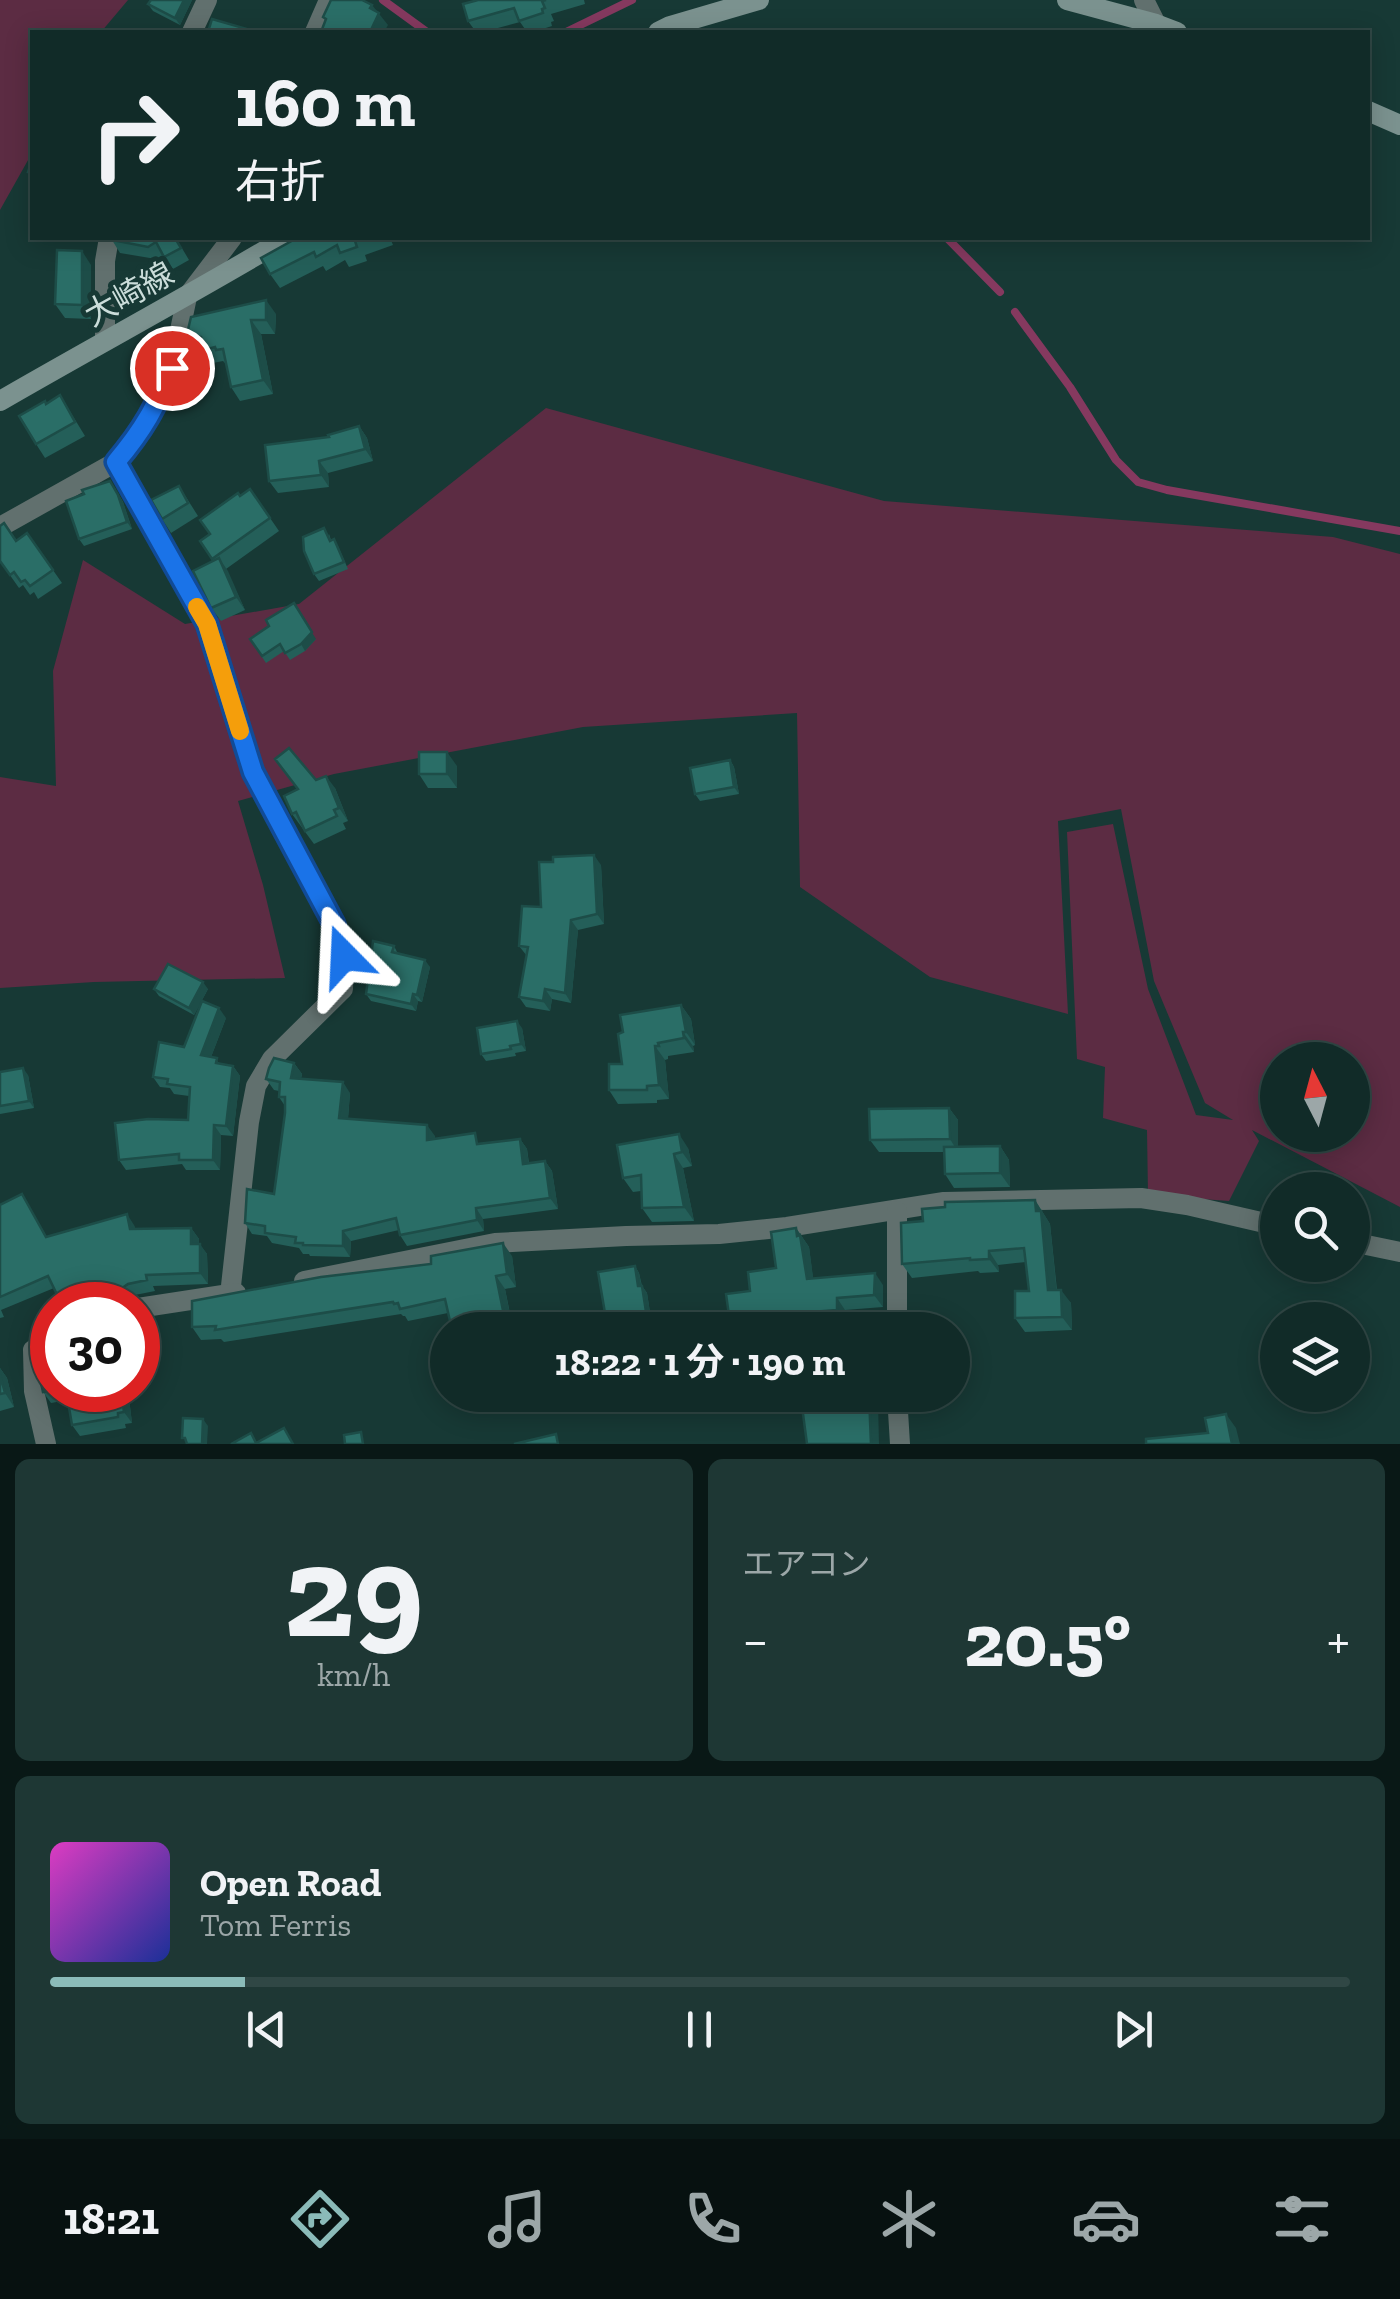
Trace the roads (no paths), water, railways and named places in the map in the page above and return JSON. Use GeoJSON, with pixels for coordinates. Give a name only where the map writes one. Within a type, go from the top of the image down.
{"type":"FeatureCollection","features":[{"type":"Feature","properties":{"kind":"street"},"geometry":{"type":"LineString","coordinates":[[193,30],[207,0]]}},
{"type":"Feature","properties":{"kind":"street"},"geometry":{"type":"LineString","coordinates":[[316,30],[329,0]]}},
{"type":"Feature","properties":{"kind":"street"},"geometry":{"type":"LineString","coordinates":[[662,30],[759,0]]}},
{"type":"Feature","properties":{"kind":"street"},"geometry":{"type":"LineString","coordinates":[[1066,0],[1172,30]]}},
{"type":"Feature","properties":{"kind":"street"},"geometry":{"type":"LineString","coordinates":[[1144,0],[1156,24]]}},
{"type":"Feature","properties":{"kind":"street"},"geometry":{"type":"LineString","coordinates":[[1156,24],[1161,0]]}},
{"type":"Feature","properties":{"kind":"street"},"geometry":{"type":"LineString","coordinates":[[1370,112],[1400,125]]}},
{"type":"Feature","properties":{"kind":"street"},"geometry":{"type":"LineString","coordinates":[[105,340],[109,240]]}},
{"type":"Feature","properties":{"kind":"street"},"geometry":{"type":"LineString","coordinates":[[0,527],[116,462],[141,432],[172,368],[187,297],[230,240]]}},
{"type":"Feature","properties":{"kind":"street","name":"大崎線"},"geometry":{"type":"LineString","coordinates":[[0,401],[283,240]]}},
{"type":"Feature","properties":{"kind":"street"},"geometry":{"type":"LineString","coordinates":[[116,462],[207,624],[253,772],[334,924],[344,956],[343,989],[272,1058],[256,1086],[249,1122],[239,1293],[160,1305]]}},
{"type":"Feature","properties":{"kind":"street"},"geometry":{"type":"LineString","coordinates":[[287,1284],[495,1243],[719,1234],[944,1202],[1141,1198],[1260,1222]]}},
{"type":"Feature","properties":{"kind":"street"},"geometry":{"type":"LineString","coordinates":[[897,1211],[897,1312]]}},
{"type":"Feature","properties":{"kind":"street"},"geometry":{"type":"LineString","coordinates":[[1370,1246],[1400,1252]]}},
{"type":"Feature","properties":{"kind":"street"},"geometry":{"type":"LineString","coordinates":[[39,1412],[46,1444]]}},
{"type":"Feature","properties":{"kind":"street"},"geometry":{"type":"LineString","coordinates":[[898,1412],[900,1444]]}},
{"type":"Feature","properties":{"kind":"waterway"},"geometry":{"type":"LineString","coordinates":[[383,0],[424,30]]}},
{"type":"Feature","properties":{"kind":"waterway"},"geometry":{"type":"LineString","coordinates":[[570,30],[632,0]]}},
{"type":"Feature","properties":{"kind":"waterway"},"geometry":{"type":"LineString","coordinates":[[949,240],[1000,292]]}},
{"type":"Feature","properties":{"kind":"waterway"},"geometry":{"type":"LineString","coordinates":[[1015,312],[1070,387],[1116,460],[1138,482],[1400,531]]}}]}
